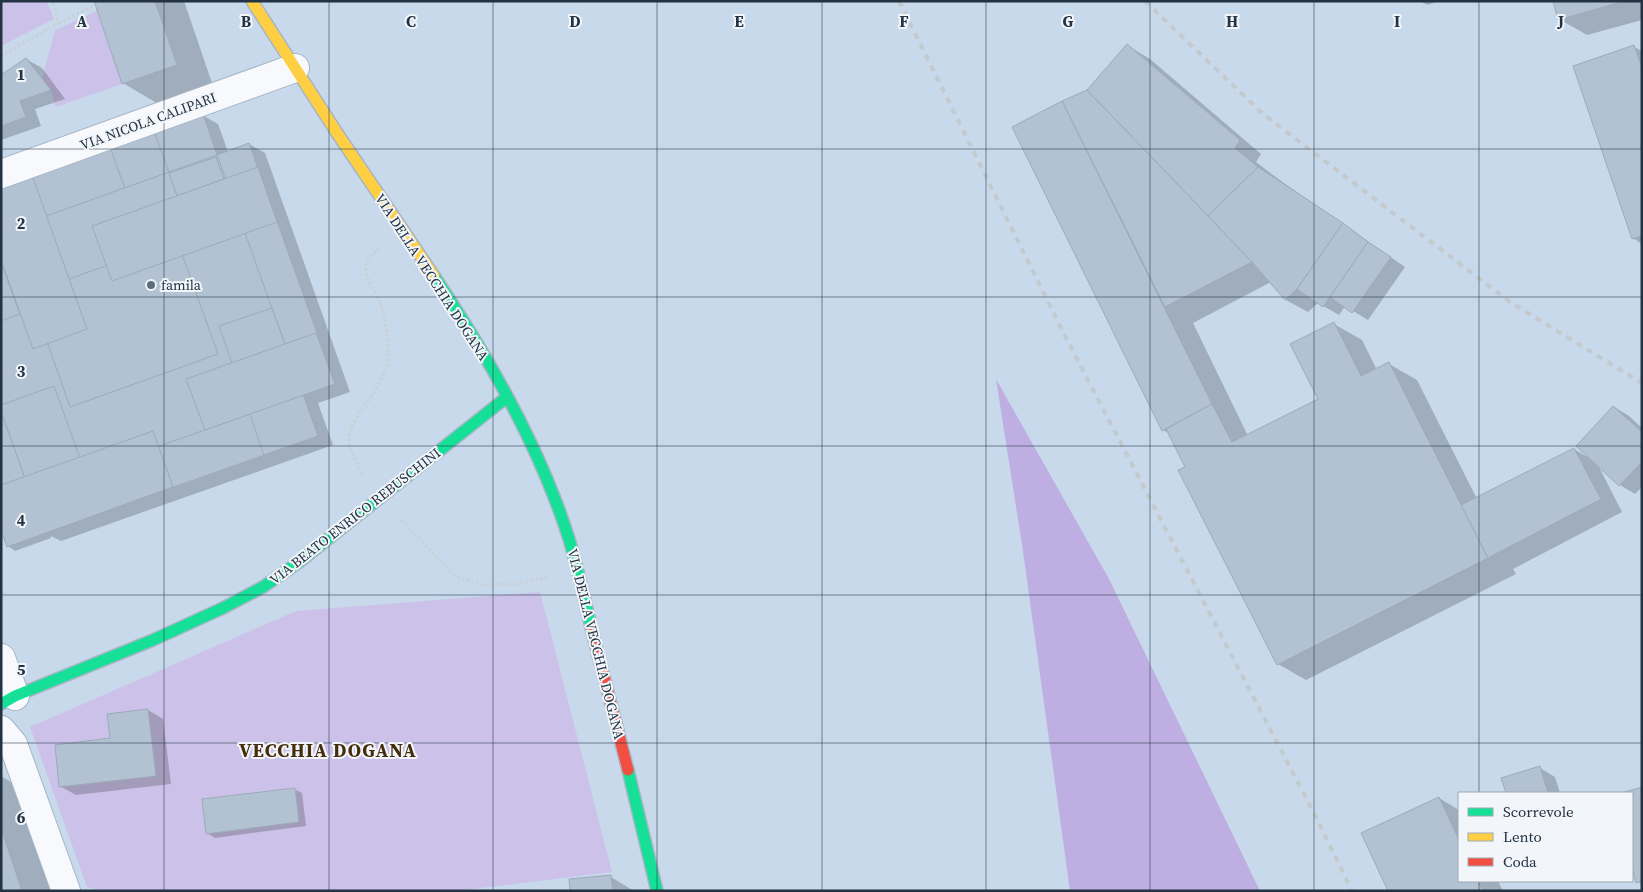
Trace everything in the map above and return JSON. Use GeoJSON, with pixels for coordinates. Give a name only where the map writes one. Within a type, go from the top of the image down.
{"type":"FeatureCollection","features":[{"type":"Feature","properties":{"kind":"street","name":"VIA DELLA VECCHIA DOGANA"},"geometry":{"type":"LineString","coordinates":[[252,1],[468,327],[507,397],[541,466],[569,539],[657,891]]}},
{"type":"Feature","properties":{"kind":"street","name":"VIA NICOLA CALIPARI"},"geometry":{"type":"LineString","coordinates":[[1,174],[295,68]]}},
{"type":"Feature","properties":{"kind":"street","name":"VIA BEATO ENRICO REBUSCHINI"},"geometry":{"type":"LineString","coordinates":[[8,700],[153,640],[223,608],[263,587],[299,562],[507,397]]}},
{"type":"Feature","properties":{"kind":"street"},"geometry":{"type":"LineString","coordinates":[[1,658],[8,700]]}},
{"type":"Feature","properties":{"kind":"street"},"geometry":{"type":"LineString","coordinates":[[1,730],[13,744],[66,891]]}},
{"type":"Feature","properties":{"kind":"path"},"geometry":{"type":"LineString","coordinates":[[52,1],[59,23]]}},
{"type":"Feature","properties":{"kind":"path"},"geometry":{"type":"LineString","coordinates":[[1,56],[95,5]]}},
{"type":"Feature","properties":{"kind":"path"},"geometry":{"type":"LineString","coordinates":[[355,480],[362,474],[348,442],[352,424],[381,382],[388,358],[387,330],[380,303],[368,279],[365,267],[368,258],[403,230]]}},
{"type":"Feature","properties":{"kind":"path"},"geometry":{"type":"LineString","coordinates":[[379,497],[454,575],[481,585],[519,584],[577,571]]}},
{"type":"Feature","properties":{"kind":"shaded area"},"geometry":{"type":"Polygon","coordinates":[[[1,1],[47,1],[54,19],[1,46],[1,1]]]}},
{"type":"Feature","properties":{"kind":"shaded area"},"geometry":{"type":"Polygon","coordinates":[[[97,11],[122,84],[56,107],[51,90],[42,79],[55,30],[97,11]]]}},
{"type":"Feature","properties":{"kind":"shaded area"},"geometry":{"type":"Polygon","coordinates":[[[996,379],[1109,579],[1260,891],[1070,891],[1023,551],[996,379]]]}},
{"type":"Feature","properties":{"kind":"shaded area"},"geometry":{"type":"Polygon","coordinates":[[[540,592],[612,872],[456,891],[102,891],[87,887],[30,727],[296,611],[540,592]]]}},
{"type":"Feature","properties":{"kind":"building"},"geometry":{"type":"Polygon","coordinates":[[[94,1],[155,1],[177,65],[122,84],[94,1]]]}},
{"type":"Feature","properties":{"kind":"building"},"geometry":{"type":"Polygon","coordinates":[[[1553,1],[1618,1],[1618,3],[1558,20],[1553,1]]]}},
{"type":"Feature","properties":{"kind":"building"},"geometry":{"type":"Polygon","coordinates":[[[1127,44],[1240,140],[1235,148],[1258,167],[1208,216],[1087,90],[1127,44]]]}},
{"type":"Feature","properties":{"kind":"building"},"geometry":{"type":"Polygon","coordinates":[[[1634,45],[1642,68],[1642,236],[1632,239],[1573,66],[1634,45]]]}},
{"type":"Feature","properties":{"kind":"building"},"geometry":{"type":"Polygon","coordinates":[[[26,58],[51,90],[20,101],[26,117],[1,126],[1,75],[26,58]]]}},
{"type":"Feature","properties":{"kind":"building"},"geometry":{"type":"Polygon","coordinates":[[[1087,90],[1252,262],[1165,307],[1062,101],[1087,90]]]}},
{"type":"Feature","properties":{"kind":"building"},"geometry":{"type":"Polygon","coordinates":[[[1062,101],[1212,404],[1162,431],[1012,127],[1062,101]]]}},
{"type":"Feature","properties":{"kind":"building","name":"famila"},"geometry":{"type":"Polygon","coordinates":[[[203,114],[217,155],[249,143],[335,383],[303,395],[318,436],[44,533],[30,492],[1,503],[1,186],[203,114]]]}},
{"type":"Feature","properties":{"kind":"building"},"geometry":{"type":"Polygon","coordinates":[[[154,131],[197,250],[153,266],[110,147],[154,131]]]}},
{"type":"Feature","properties":{"kind":"building"},"geometry":{"type":"Polygon","coordinates":[[[217,155],[303,395],[30,492],[1,411],[1,232],[217,155]],[[177,240],[30,293],[70,407],[218,354],[177,240]]]}},
{"type":"Feature","properties":{"kind":"building"},"geometry":{"type":"Polygon","coordinates":[[[216,157],[224,179],[177,196],[169,173],[216,157]]]}},
{"type":"Feature","properties":{"kind":"building"},"geometry":{"type":"Polygon","coordinates":[[[258,167],[277,222],[112,281],[92,226],[258,167]]]}},
{"type":"Feature","properties":{"kind":"building"},"geometry":{"type":"Polygon","coordinates":[[[1258,167],[1343,223],[1297,289],[1285,300],[1208,216],[1258,167]]]}},
{"type":"Feature","properties":{"kind":"building"},"geometry":{"type":"Polygon","coordinates":[[[32,175],[87,329],[33,349],[1,260],[1,186],[32,175]]]}},
{"type":"Feature","properties":{"kind":"building"},"geometry":{"type":"Polygon","coordinates":[[[1343,223],[1368,242],[1323,307],[1297,289],[1343,223]]]}},
{"type":"Feature","properties":{"kind":"building"},"geometry":{"type":"Polygon","coordinates":[[[1368,242],[1391,257],[1352,313],[1330,297],[1368,242]]]}},
{"type":"Feature","properties":{"kind":"building"},"geometry":{"type":"Polygon","coordinates":[[[1,262],[20,314],[1,321],[1,262]]]}},
{"type":"Feature","properties":{"kind":"building"},"geometry":{"type":"Polygon","coordinates":[[[272,308],[318,436],[264,455],[219,326],[272,308]]]}},
{"type":"Feature","properties":{"kind":"building"},"geometry":{"type":"Polygon","coordinates":[[[1334,322],[1361,376],[1389,362],[1488,558],[1277,665],[1178,470],[1185,467],[1166,429],[1212,404],[1232,442],[1318,399],[1290,344],[1334,322]]]}},
{"type":"Feature","properties":{"kind":"building"},"geometry":{"type":"Polygon","coordinates":[[[316,333],[335,384],[205,430],[186,379],[316,333]]]}},
{"type":"Feature","properties":{"kind":"building"},"geometry":{"type":"Polygon","coordinates":[[[54,386],[100,514],[45,534],[1,411],[1,405],[54,386]]]}},
{"type":"Feature","properties":{"kind":"building"},"geometry":{"type":"Polygon","coordinates":[[[1613,406],[1642,432],[1642,462],[1619,486],[1576,446],[1613,406]]]}},
{"type":"Feature","properties":{"kind":"building"},"geometry":{"type":"Polygon","coordinates":[[[153,431],[173,487],[7,547],[1,531],[1,485],[153,431]]]}},
{"type":"Feature","properties":{"kind":"building"},"geometry":{"type":"Polygon","coordinates":[[[1574,448],[1601,499],[1488,558],[1461,505],[1574,448]]]}},
{"type":"Feature","properties":{"kind":"building"},"geometry":{"type":"Polygon","coordinates":[[[148,709],[156,776],[59,787],[55,745],[110,738],[107,714],[148,709]]]}},
{"type":"Feature","properties":{"kind":"building"},"geometry":{"type":"Polygon","coordinates":[[[1540,766],[1548,792],[1506,792],[1501,778],[1540,766]]]}},
{"type":"Feature","properties":{"kind":"building"},"geometry":{"type":"Polygon","coordinates":[[[1642,787],[1642,881],[1636,883],[1633,871],[1633,792],[1624,792],[1642,787]]]}},
{"type":"Feature","properties":{"kind":"building"},"geometry":{"type":"Polygon","coordinates":[[[295,788],[299,822],[206,834],[202,799],[295,788]]]}},
{"type":"Feature","properties":{"kind":"building"},"geometry":{"type":"Polygon","coordinates":[[[1439,797],[1458,838],[1458,882],[1478,882],[1483,891],[1388,891],[1361,833],[1439,797]]]}},
{"type":"Feature","properties":{"kind":"building"},"geometry":{"type":"Polygon","coordinates":[[[1,828],[22,891],[1,891],[1,828]]]}},
{"type":"Feature","properties":{"kind":"building"},"geometry":{"type":"Polygon","coordinates":[[[611,875],[613,891],[570,891],[569,879],[611,875]]]}},
{"type":"Feature","properties":{"kind":"railway"},"geometry":{"type":"LineString","coordinates":[[899,1],[1066,338],[1317,819],[1352,891]]}},
{"type":"Feature","properties":{"kind":"railway"},"geometry":{"type":"LineString","coordinates":[[1145,1],[1263,114],[1510,302],[1642,383]]}},
{"type":"Feature","properties":{"kind":"traffic: fast"},"geometry":{"type":"LineString","coordinates":[[434,276],[493,370],[528,436],[569,539],[592,631]]}},
{"type":"Feature","properties":{"kind":"traffic: fast"},"geometry":{"type":"LineString","coordinates":[[1,704],[15,696],[153,640],[223,608],[263,587],[299,562],[507,397]]}},
{"type":"Feature","properties":{"kind":"traffic: fast"},"geometry":{"type":"LineString","coordinates":[[628,770],[657,891]]}},
{"type":"Feature","properties":{"kind":"traffic: slow"},"geometry":{"type":"LineString","coordinates":[[252,1],[337,133],[434,276]]}},
{"type":"Feature","properties":{"kind":"traffic: jam"},"geometry":{"type":"LineString","coordinates":[[592,631],[628,770]]}},
{"type":"Feature","properties":{"kind":"place","name":"famila"},"geometry":{"type":"Point","coordinates":[151,285]}},
{"type":"Feature","properties":{"kind":"district","name":"VECCHIA DOGANA"},"geometry":{"type":"Point","coordinates":[328,750]}}]}
